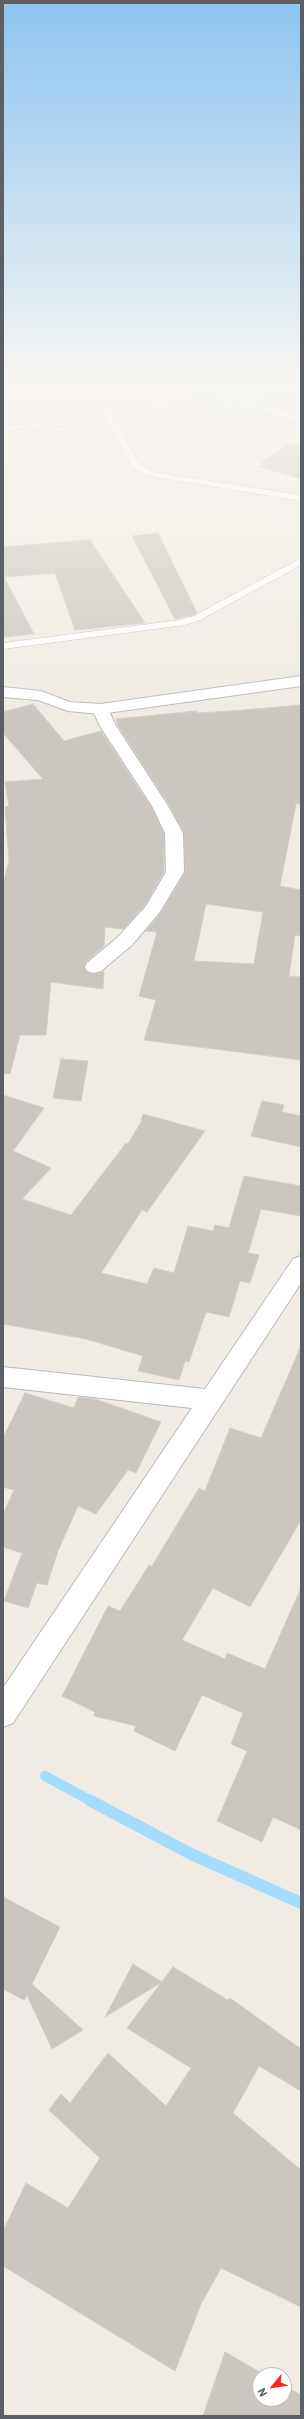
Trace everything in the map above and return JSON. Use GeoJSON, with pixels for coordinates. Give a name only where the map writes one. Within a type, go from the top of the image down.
{"type":"FeatureCollection","features":[{"type":"Feature","properties":{"kind":"street"},"geometry":{"type":"LineString","coordinates":[[3,692],[41,696],[68,706],[100,709],[301,680]]}},
{"type":"Feature","properties":{"kind":"street"},"geometry":{"type":"LineString","coordinates":[[94,967],[125,941],[153,909],[174,872],[174,833],[160,806],[108,726],[100,709]]}},
{"type":"Feature","properties":{"kind":"street"},"geometry":{"type":"LineString","coordinates":[[3,1712],[301,1265]]}},
{"type":"Feature","properties":{"kind":"street"},"geometry":{"type":"LineString","coordinates":[[3,1377],[211,1400]]}},
{"type":"Feature","properties":{"kind":"lane"},"geometry":{"type":"LineString","coordinates":[[281,495],[301,498]]}},
{"type":"Feature","properties":{"kind":"lane"},"geometry":{"type":"LineString","coordinates":[[3,646],[181,623],[197,618],[301,561]]}},
{"type":"Feature","properties":{"kind":"building"},"geometry":{"type":"Polygon","coordinates":[[[158,533],[197,613],[193,615],[175,619],[132,536],[158,533]]]}},
{"type":"Feature","properties":{"kind":"building"},"geometry":{"type":"Polygon","coordinates":[[[90,540],[145,623],[75,630],[55,573],[4,577],[34,634],[3,637],[3,547],[90,540]]]}},
{"type":"Feature","properties":{"kind":"building"},"geometry":{"type":"Polygon","coordinates":[[[33,704],[64,741],[101,731],[151,807],[164,833],[164,872],[145,905],[123,929],[105,927],[104,946],[86,962],[84,968],[87,972],[94,974],[104,971],[103,989],[51,982],[46,1035],[20,1035],[10,1074],[3,1073],[3,884],[9,861],[5,807],[9,806],[5,782],[43,779],[3,733],[3,712],[33,704]]]}},
{"type":"Feature","properties":{"kind":"building"},"geometry":{"type":"Polygon","coordinates":[[[301,705],[301,803],[296,804],[280,886],[301,890],[301,936],[295,935],[289,976],[301,977],[301,1060],[144,1040],[156,1000],[139,996],[157,932],[146,931],[160,914],[185,873],[184,833],[169,805],[118,726],[116,719],[196,711],[197,713],[301,705]],[[206,904],[194,961],[254,964],[263,912],[206,904]]]}},
{"type":"Feature","properties":{"kind":"building"},"geometry":{"type":"Polygon","coordinates":[[[61,1059],[88,1061],[81,1101],[53,1098],[61,1059]]]}},
{"type":"Feature","properties":{"kind":"building"},"geometry":{"type":"Polygon","coordinates":[[[3,1095],[44,1108],[13,1151],[51,1168],[22,1199],[71,1215],[126,1143],[128,1144],[141,1122],[143,1114],[205,1131],[147,1212],[142,1210],[101,1273],[147,1284],[154,1268],[174,1273],[188,1226],[213,1231],[215,1225],[229,1228],[244,1176],[301,1186],[301,1216],[261,1209],[248,1253],[259,1255],[250,1283],[240,1281],[229,1317],[206,1312],[189,1362],[185,1361],[179,1380],[138,1371],[143,1356],[86,1339],[3,1324],[3,1095]]]}},
{"type":"Feature","properties":{"kind":"building"},"geometry":{"type":"Polygon","coordinates":[[[262,1101],[284,1105],[282,1112],[301,1116],[301,1147],[251,1136],[262,1101]]]}},
{"type":"Feature","properties":{"kind":"building"},"geometry":{"type":"Polygon","coordinates":[[[301,1346],[301,1520],[250,1607],[213,1588],[182,1640],[225,1659],[227,1653],[265,1669],[301,1588],[301,1830],[273,1817],[262,1842],[217,1821],[247,1751],[231,1744],[243,1713],[202,1695],[175,1751],[134,1731],[136,1726],[94,1716],[95,1712],[62,1696],[108,1606],[120,1611],[149,1565],[152,1566],[199,1488],[205,1491],[230,1428],[261,1438],[301,1346]]]}},
{"type":"Feature","properties":{"kind":"building"},"geometry":{"type":"Polygon","coordinates":[[[25,1393],[74,1408],[78,1397],[95,1399],[161,1422],[136,1473],[128,1470],[96,1514],[78,1506],[58,1551],[47,1585],[37,1583],[28,1608],[4,1601],[22,1553],[3,1547],[3,1514],[14,1490],[3,1487],[3,1438],[25,1393]]]}},
{"type":"Feature","properties":{"kind":"building"},"geometry":{"type":"Polygon","coordinates":[[[3,1897],[60,1927],[32,1984],[83,2030],[52,2049],[27,1995],[24,2000],[3,1989],[3,1897]]]}},
{"type":"Feature","properties":{"kind":"building"},"geometry":{"type":"Polygon","coordinates":[[[133,1964],[162,1982],[105,2017],[133,1964]]]}},
{"type":"Feature","properties":{"kind":"building"},"geometry":{"type":"Polygon","coordinates":[[[173,1967],[228,2000],[230,1998],[301,2049],[301,2091],[259,2066],[233,2113],[301,2170],[301,2307],[221,2268],[201,2304],[175,2371],[3,2266],[3,2231],[26,2183],[68,2208],[100,2158],[49,2110],[61,2094],[70,2103],[108,2053],[166,2106],[191,2068],[127,2028],[173,1967]]]}},
{"type":"Feature","properties":{"kind":"building"},"geometry":{"type":"Polygon","coordinates":[[[225,2352],[252,2368],[252,2407],[292,2407],[292,2390],[301,2395],[301,2416],[203,2416],[225,2352]]]}},
{"type":"Feature","properties":{"kind":"waterway"},"geometry":{"type":"LineString","coordinates":[[45,1776],[93,1802]]}},
{"type":"Feature","properties":{"kind":"waterway"},"geometry":{"type":"LineString","coordinates":[[91,1801],[191,1854],[301,1903]]}}]}
